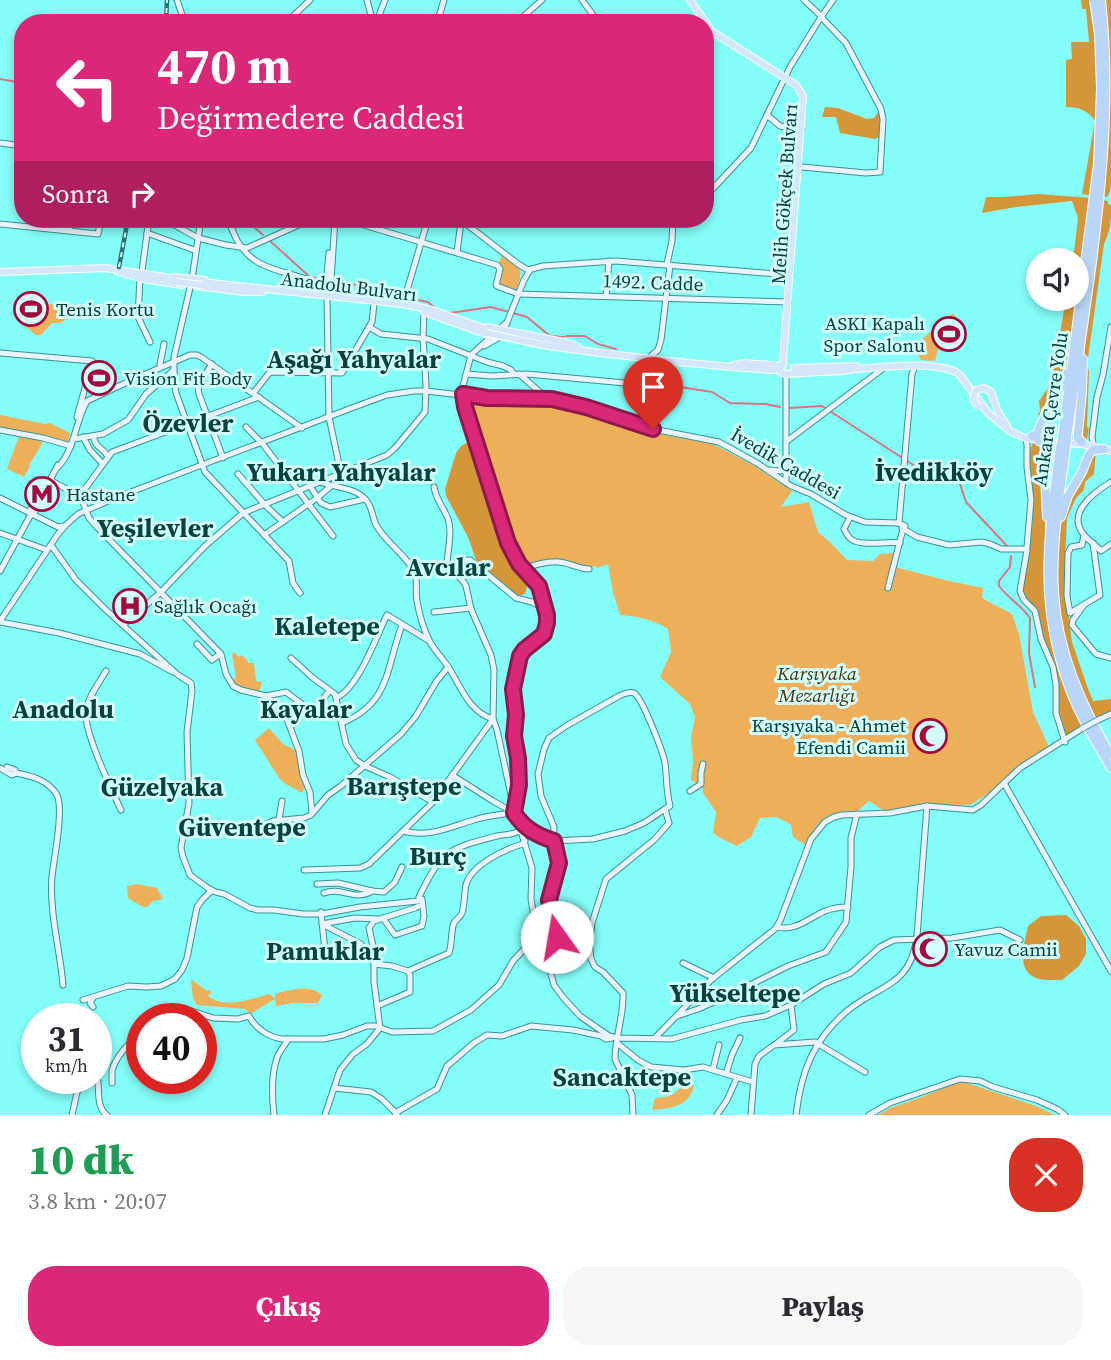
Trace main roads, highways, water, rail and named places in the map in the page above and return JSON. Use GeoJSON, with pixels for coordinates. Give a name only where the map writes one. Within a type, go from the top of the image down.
{"type":"FeatureCollection","features":[{"type":"Feature","properties":{"kind":"highway","name":"Ankara Çevre Yolu"},"geometry":{"type":"LineString","coordinates":[[1089,284],[1097,196],[1101,88],[1099,34],[1094,0]]}},
{"type":"Feature","properties":{"kind":"highway","name":"Ankara Çevre Yolu"},"geometry":{"type":"LineString","coordinates":[[1089,249],[1105,138],[1107,89],[1101,0]]}},
{"type":"Feature","properties":{"kind":"highway"},"geometry":{"type":"LineString","coordinates":[[1051,615],[1046,590],[1045,476],[1048,447],[1033,439],[1066,376],[1079,311]]}},
{"type":"Feature","properties":{"kind":"highway","name":"Ankara Çevre Yolu"},"geometry":{"type":"LineString","coordinates":[[1080,311],[1064,443],[1055,541],[1054,593],[1058,629],[1073,682],[1111,757]]}},
{"type":"Feature","properties":{"kind":"highway","name":"Ankara Çevre Yolu"},"geometry":{"type":"LineString","coordinates":[[1085,311],[1048,547],[1047,579],[1057,648],[1068,686],[1111,768]]}},
{"type":"Feature","properties":{"kind":"highway"},"geometry":{"type":"LineString","coordinates":[[1087,311],[1078,438],[1087,442]]}},
{"type":"Feature","properties":{"kind":"highway"},"geometry":{"type":"LineString","coordinates":[[1054,593],[1057,545],[1065,506],[1089,454],[1094,450],[1108,449]]}},
{"type":"Feature","properties":{"kind":"main road","name":"Melih Gökçek Bulvarı"},"geometry":{"type":"LineString","coordinates":[[688,0],[699,14]]}},
{"type":"Feature","properties":{"kind":"main road","name":"Melih Gökçek Bulvarı"},"geometry":{"type":"LineString","coordinates":[[714,30],[786,77],[803,94],[801,166]]}},
{"type":"Feature","properties":{"kind":"main road","name":"Melih Gökçek Bulvarı"},"geometry":{"type":"LineString","coordinates":[[714,31],[803,86],[807,98],[784,369]]}},
{"type":"Feature","properties":{"kind":"main road","name":"Anadolu Bulvarı"},"geometry":{"type":"LineString","coordinates":[[0,274],[119,271],[353,300],[404,299],[423,310]]}},
{"type":"Feature","properties":{"kind":"main road"},"geometry":{"type":"LineString","coordinates":[[119,271],[201,283]]}},
{"type":"Feature","properties":{"kind":"main road","name":"Melih Gökçek Bulvarı"},"geometry":{"type":"LineString","coordinates":[[784,369],[790,274]]}},
{"type":"Feature","properties":{"kind":"main road","name":"Anadolu Bulvarı"},"geometry":{"type":"LineString","coordinates":[[327,297],[423,310],[495,333],[565,348],[651,357]]}},
{"type":"Feature","properties":{"kind":"main road"},"geometry":{"type":"LineString","coordinates":[[495,333],[511,333],[577,346]]}},
{"type":"Feature","properties":{"kind":"main road"},"geometry":{"type":"LineString","coordinates":[[495,333],[540,346],[565,348]]}},
{"type":"Feature","properties":{"kind":"main road","name":"Anadolu Bulvarı"},"geometry":{"type":"LineString","coordinates":[[519,339],[731,366],[784,369],[860,367]]}},
{"type":"Feature","properties":{"kind":"main road"},"geometry":{"type":"LineString","coordinates":[[860,367],[901,362],[952,366],[962,373],[989,411],[1007,428]]}},
{"type":"Feature","properties":{"kind":"main road"},"geometry":{"type":"LineString","coordinates":[[860,367],[912,366],[952,370],[959,374],[988,413],[1007,428]]}},
{"type":"Feature","properties":{"kind":"main road"},"geometry":{"type":"LineString","coordinates":[[1007,428],[991,391],[984,388],[976,390],[973,399],[997,425],[1033,439],[1108,449]]}},
{"type":"Feature","properties":{"kind":"main road"},"geometry":{"type":"LineString","coordinates":[[1033,439],[1087,442],[1108,449]]}},
{"type":"Feature","properties":{"kind":"waterway"},"geometry":{"type":"LineString","coordinates":[[0,79],[14,81]]}},
{"type":"Feature","properties":{"kind":"waterway"},"geometry":{"type":"LineString","coordinates":[[255,228],[263,235]]}},
{"type":"Feature","properties":{"kind":"waterway"},"geometry":{"type":"LineString","coordinates":[[270,241],[310,277],[325,280]]}},
{"type":"Feature","properties":{"kind":"waterway"},"geometry":{"type":"LineString","coordinates":[[334,282],[391,289],[404,295]]}},
{"type":"Feature","properties":{"kind":"waterway"},"geometry":{"type":"LineString","coordinates":[[408,298],[428,302],[435,308]]}},
{"type":"Feature","properties":{"kind":"waterway"},"geometry":{"type":"LineString","coordinates":[[450,313],[491,307],[509,312]]}},
{"type":"Feature","properties":{"kind":"waterway"},"geometry":{"type":"LineString","coordinates":[[513,313],[527,317],[550,336],[564,337]]}},
{"type":"Feature","properties":{"kind":"waterway"},"geometry":{"type":"LineString","coordinates":[[566,336],[585,336],[598,344],[616,349]]}},
{"type":"Feature","properties":{"kind":"waterway"},"geometry":{"type":"LineString","coordinates":[[644,362],[654,371]]}},
{"type":"Feature","properties":{"kind":"waterway"},"geometry":{"type":"LineString","coordinates":[[660,376],[674,386],[712,392],[730,403],[780,407]]}},
{"type":"Feature","properties":{"kind":"waterway"},"geometry":{"type":"LineString","coordinates":[[789,408],[822,406],[915,466],[936,475],[958,478],[966,502],[1007,546]]}},
{"type":"Feature","properties":{"kind":"waterway"},"geometry":{"type":"LineString","coordinates":[[1011,556],[1010,567],[999,581],[999,586],[1030,618],[1029,653],[1035,687]]}},
{"type":"Feature","properties":{"kind":"railway"},"geometry":{"type":"LineString","coordinates":[[166,14],[167,0]]}},
{"type":"Feature","properties":{"kind":"railway"},"geometry":{"type":"LineString","coordinates":[[119,267],[126,228]]}},
{"type":"Feature","properties":{"kind":"place","name":"Tenis Kortu"},"geometry":{"type":"Point","coordinates":[31,309]}},
{"type":"Feature","properties":{"kind":"place","name":"ASKI Kapalı Spor Salonu"},"geometry":{"type":"Point","coordinates":[949,334]}},
{"type":"Feature","properties":{"kind":"place","name":"Vision Fit Body"},"geometry":{"type":"Point","coordinates":[99,378]}},
{"type":"Feature","properties":{"kind":"place","name":"Hastane"},"geometry":{"type":"Point","coordinates":[42,494]}},
{"type":"Feature","properties":{"kind":"place","name":"Sağlık Ocağı"},"geometry":{"type":"Point","coordinates":[130,606]}},
{"type":"Feature","properties":{"kind":"place","name":"Karşıyaka - Ahmet Efendi Camii"},"geometry":{"type":"Point","coordinates":[930,736]}},
{"type":"Feature","properties":{"kind":"place","name":"Yavuz Camii"},"geometry":{"type":"Point","coordinates":[930,949]}},
{"type":"Feature","properties":{"kind":"district","name":"Aşağı Yahyalar"},"geometry":{"type":"Point","coordinates":[354,359]}},
{"type":"Feature","properties":{"kind":"district","name":"Özevler"},"geometry":{"type":"Point","coordinates":[188,423]}},
{"type":"Feature","properties":{"kind":"district","name":"Yukarı Yahyalar"},"geometry":{"type":"Point","coordinates":[341,472]}},
{"type":"Feature","properties":{"kind":"district","name":"İvedikköy"},"geometry":{"type":"Point","coordinates":[934,472]}},
{"type":"Feature","properties":{"kind":"district","name":"Yeşilevler"},"geometry":{"type":"Point","coordinates":[155,528]}},
{"type":"Feature","properties":{"kind":"district","name":"Avcılar"},"geometry":{"type":"Point","coordinates":[448,567]}},
{"type":"Feature","properties":{"kind":"district","name":"Kaletepe"},"geometry":{"type":"Point","coordinates":[327,626]}},
{"type":"Feature","properties":{"kind":"district","name":"Anadolu"},"geometry":{"type":"Point","coordinates":[63,709]}},
{"type":"Feature","properties":{"kind":"district","name":"Kayalar"},"geometry":{"type":"Point","coordinates":[306,709]}},
{"type":"Feature","properties":{"kind":"district","name":"Barıştepe"},"geometry":{"type":"Point","coordinates":[404,786]}},
{"type":"Feature","properties":{"kind":"district","name":"Güzelyaka"},"geometry":{"type":"Point","coordinates":[162,787]}},
{"type":"Feature","properties":{"kind":"district","name":"Güventepe"},"geometry":{"type":"Point","coordinates":[242,827]}},
{"type":"Feature","properties":{"kind":"district","name":"Burç"},"geometry":{"type":"Point","coordinates":[438,856]}},
{"type":"Feature","properties":{"kind":"district","name":"Pamuklar"},"geometry":{"type":"Point","coordinates":[325,951]}},
{"type":"Feature","properties":{"kind":"district","name":"Yükseltepe"},"geometry":{"type":"Point","coordinates":[735,993]}},
{"type":"Feature","properties":{"kind":"district","name":"Sancaktepe"},"geometry":{"type":"Point","coordinates":[622,1077]}},
{"type":"Feature","properties":{"kind":"park label","name":"Karşıyaka Mezarlığı"},"geometry":{"type":"Point","coordinates":[817,684]}}]}
